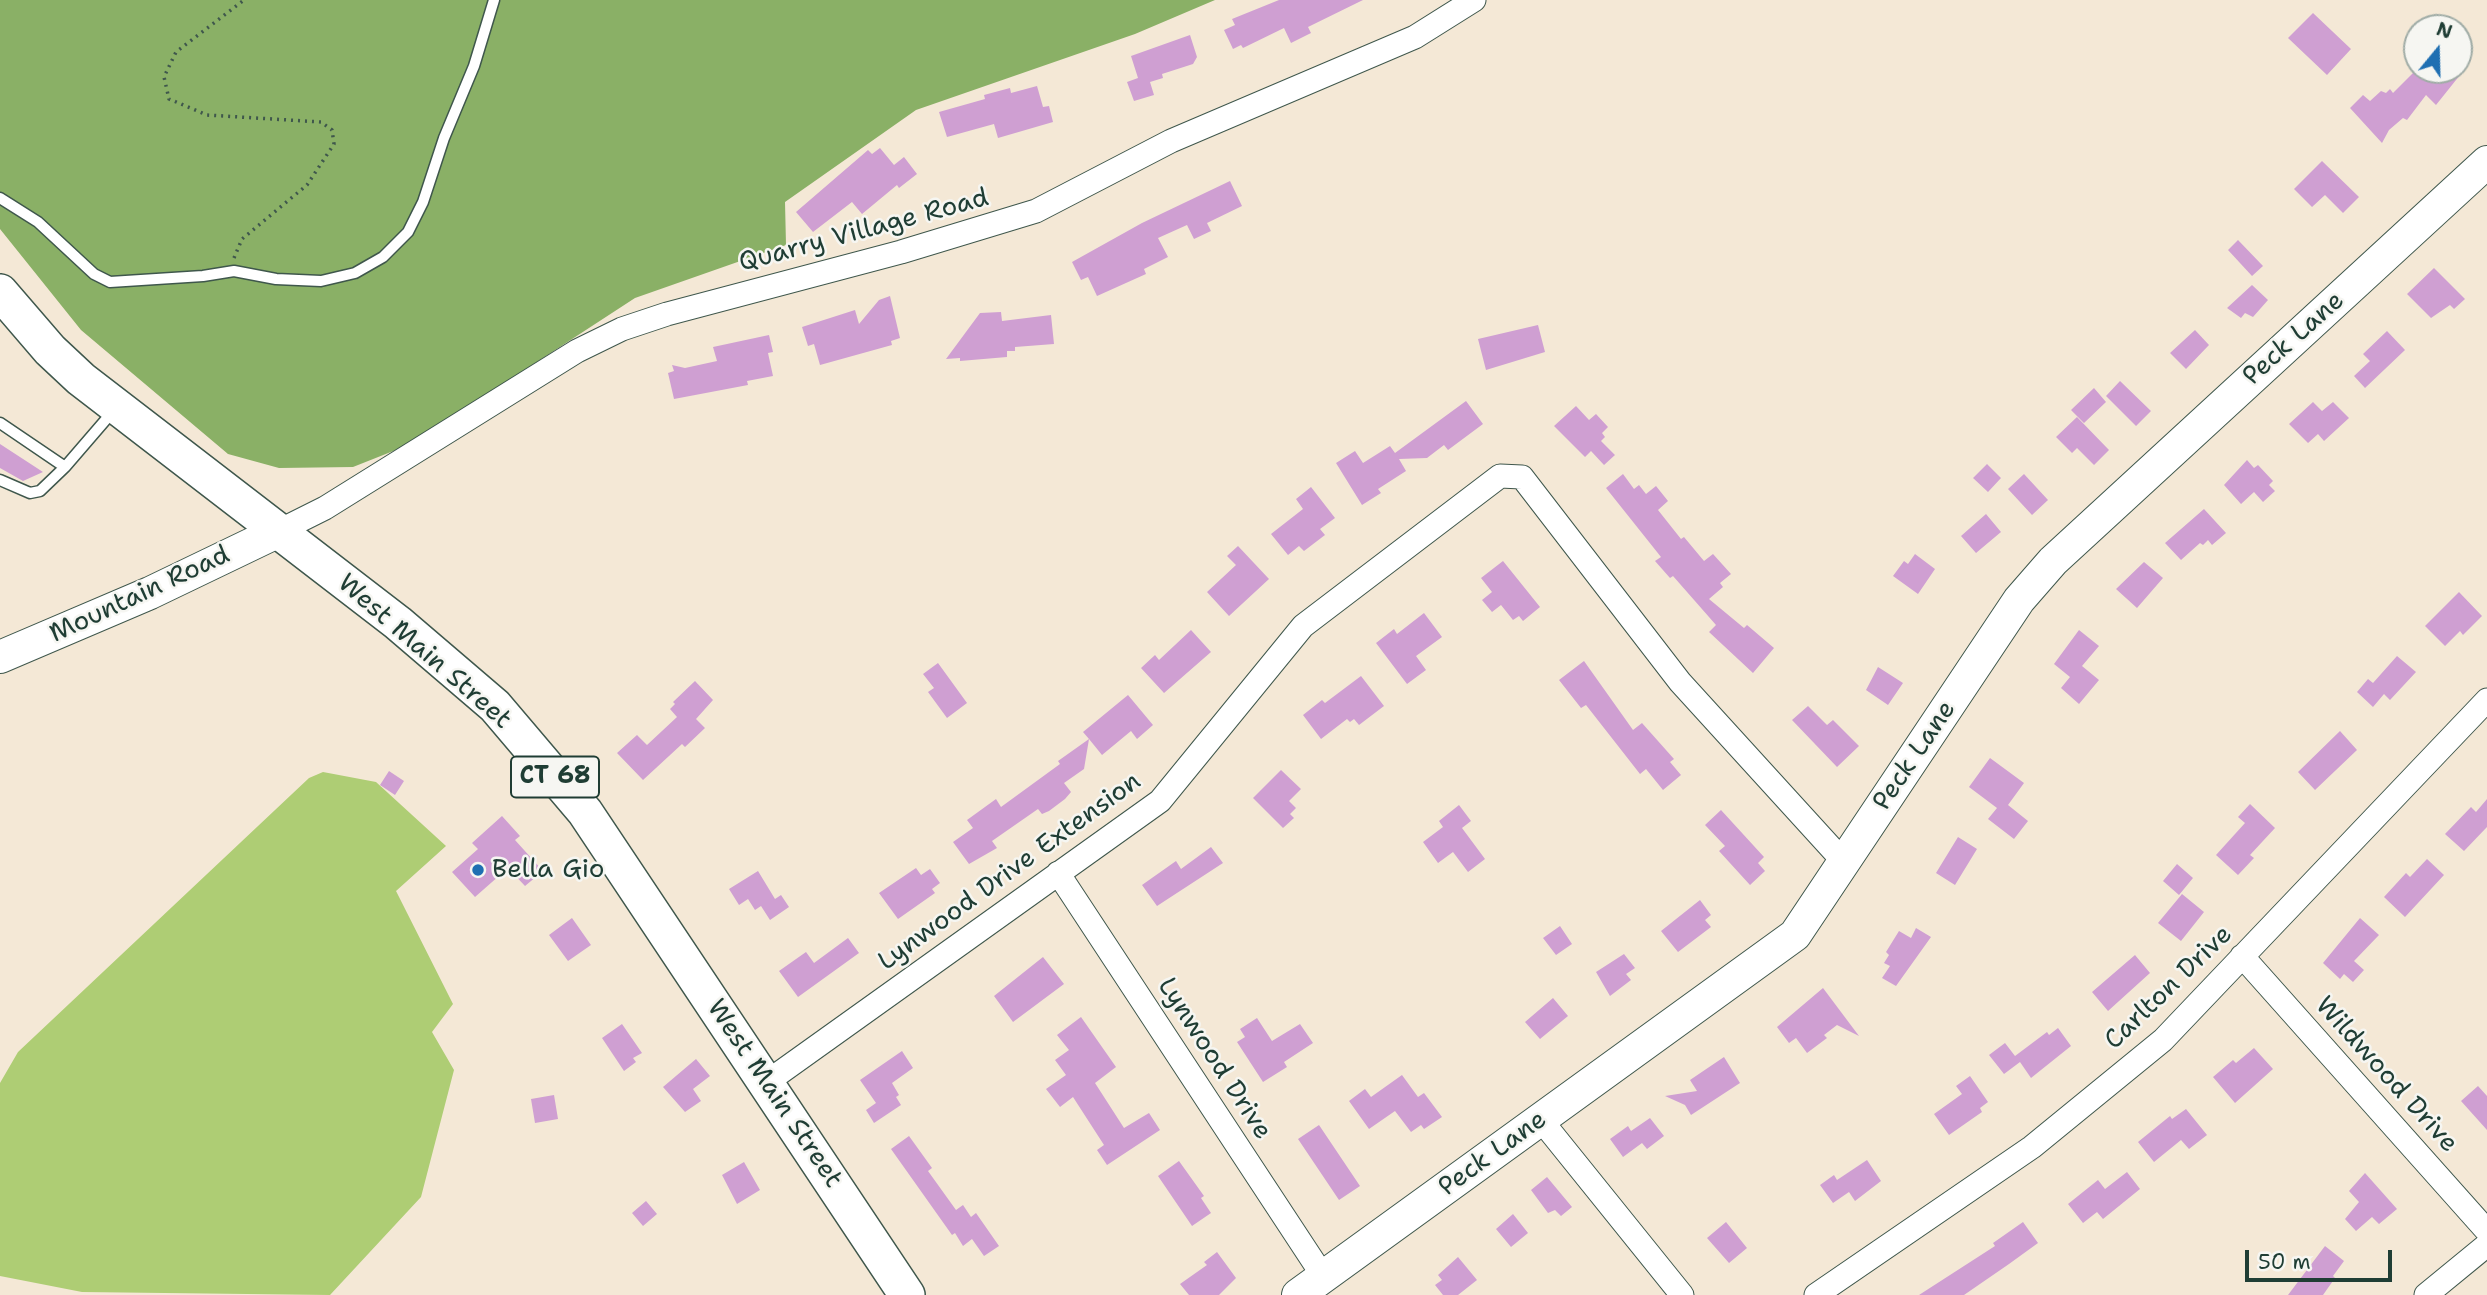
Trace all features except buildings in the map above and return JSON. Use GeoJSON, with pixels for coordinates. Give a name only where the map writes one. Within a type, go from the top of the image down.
{"type":"FeatureCollection","features":[{"type":"Feature","properties":{"kind":"main road","name":"West Main Street"},"geometry":{"type":"LineString","coordinates":[[0,293],[50,350],[117,407],[398,623],[495,706],[585,812],[907,1295]]}},
{"type":"Feature","properties":{"kind":"street","name":"Quarry Village Road"},"geometry":{"type":"LineString","coordinates":[[279,531],[326,508],[577,351],[622,329],[1036,211],[1171,141],[1415,37],[1474,0]]}},
{"type":"Feature","properties":{"kind":"street","name":"Peck Lane"},"geometry":{"type":"LineString","coordinates":[[1298,1295],[1795,934],[2019,600],[2053,561],[2487,162]]}},
{"type":"Feature","properties":{"kind":"street","name":"Lynwood Drive Extension"},"geometry":{"type":"LineString","coordinates":[[767,1082],[1160,801],[1303,626],[1500,476],[1522,477],[1680,682],[1844,862]]}},
{"type":"Feature","properties":{"kind":"street","name":"Mountain Road"},"geometry":{"type":"LineString","coordinates":[[0,657],[150,593],[279,531]]}},
{"type":"Feature","properties":{"kind":"street","name":"Carlton Drive"},"geometry":{"type":"LineString","coordinates":[[1816,1295],[2032,1147],[2163,1040],[2487,700]]}},
{"type":"Feature","properties":{"kind":"street","name":"Lynwood Drive"},"geometry":{"type":"LineString","coordinates":[[1058,873],[1323,1276]]}},
{"type":"Feature","properties":{"kind":"street","name":"Wildwood Drive"},"geometry":{"type":"LineString","coordinates":[[2242,956],[2487,1231]]}},
{"type":"Feature","properties":{"kind":"street"},"geometry":{"type":"LineString","coordinates":[[1541,1120],[1682,1295]]}},
{"type":"Feature","properties":{"kind":"street"},"geometry":{"type":"LineString","coordinates":[[2426,1295],[2487,1245]]}},
{"type":"Feature","properties":{"kind":"lane"},"geometry":{"type":"LineString","coordinates":[[0,198],[38,222],[94,274],[110,282],[203,276],[234,271],[276,279],[321,281],[355,273],[383,257],[408,232],[423,202],[444,138],[474,66],[494,0]]}},
{"type":"Feature","properties":{"kind":"lane"},"geometry":{"type":"LineString","coordinates":[[0,480],[30,493],[40,491],[65,467],[117,407]]}},
{"type":"Feature","properties":{"kind":"lane"},"geometry":{"type":"LineString","coordinates":[[0,423],[65,467]]}},
{"type":"Feature","properties":{"kind":"path"},"geometry":{"type":"LineString","coordinates":[[234,271],[234,256],[242,239],[307,185],[334,144],[332,130],[321,122],[207,115],[169,99],[164,77],[176,52],[244,0]]}},
{"type":"Feature","properties":{"kind":"green space"},"geometry":{"type":"Polygon","coordinates":[[[0,0],[1215,0],[1135,34],[916,110],[785,202],[786,245],[635,298],[411,444],[353,467],[279,468],[228,454],[81,330],[0,229],[0,0]]]}},
{"type":"Feature","properties":{"kind":"green space"},"geometry":{"type":"Polygon","coordinates":[[[323,772],[376,782],[446,846],[396,891],[453,1004],[432,1032],[454,1070],[421,1197],[330,1295],[82,1292],[0,1276],[0,1083],[18,1052],[309,778],[323,772]]]}},
{"type":"Feature","properties":{"kind":"place","name":"Bella Gio"},"geometry":{"type":"Point","coordinates":[478,870]}}]}
